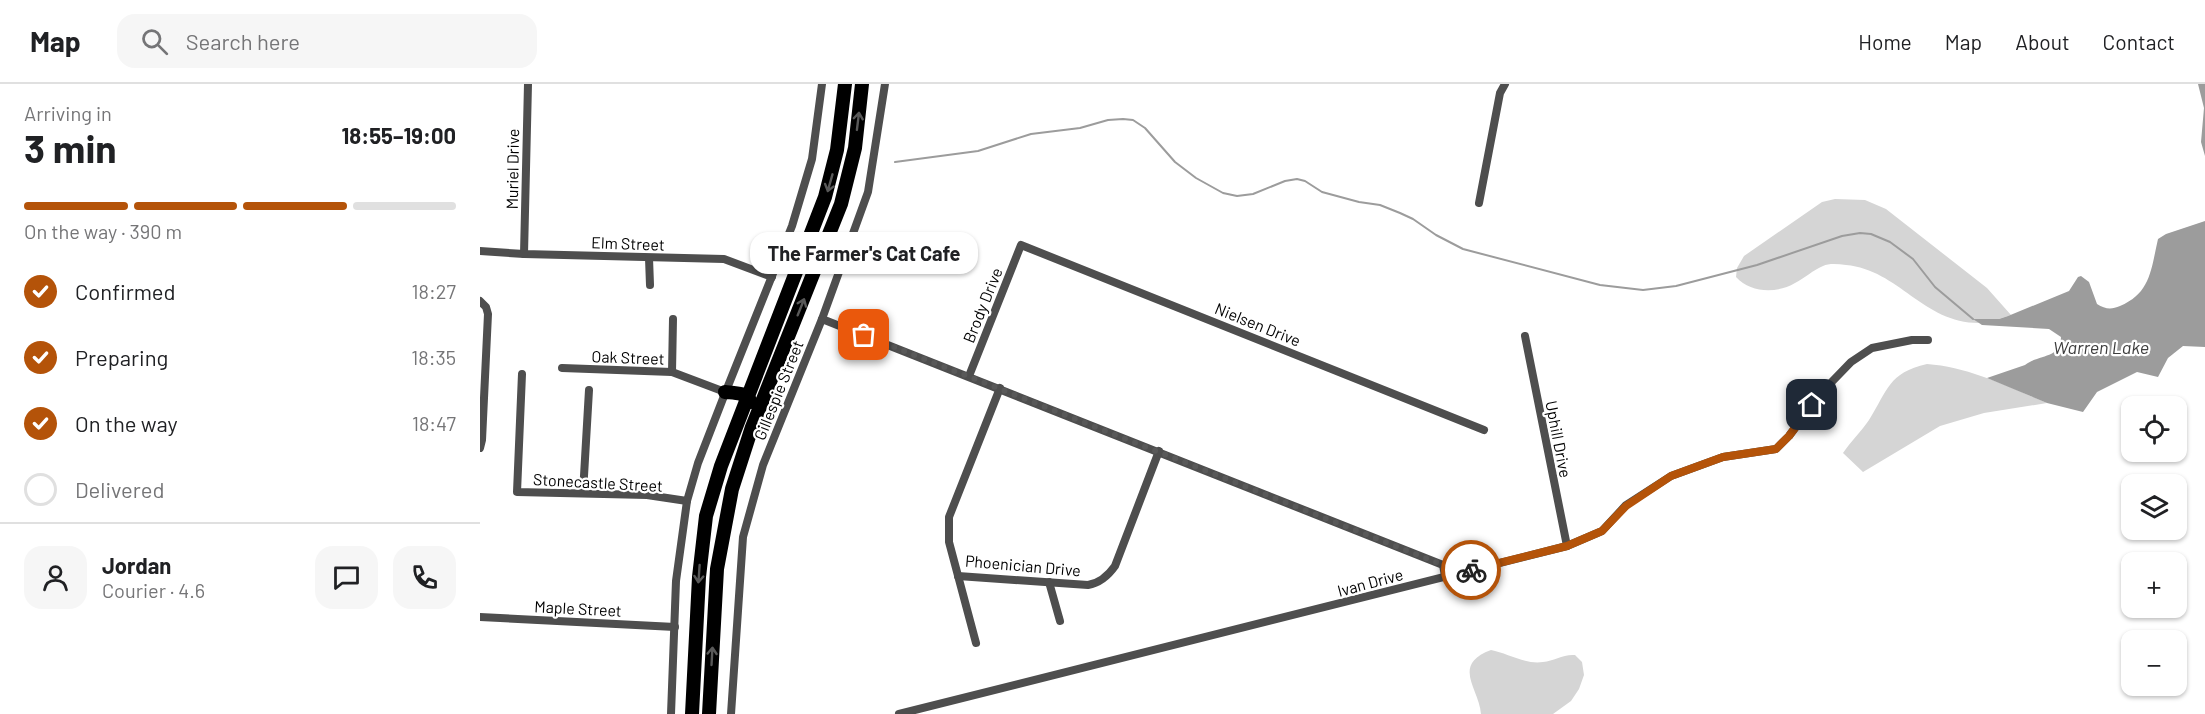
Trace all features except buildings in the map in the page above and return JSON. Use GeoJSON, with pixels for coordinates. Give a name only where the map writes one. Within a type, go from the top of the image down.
{"type":"FeatureCollection","features":[{"type":"Feature","properties":{"kind":"highway"},"geometry":{"type":"LineString","coordinates":[[692,714],[699,577],[706,516],[721,466],[825,197],[837,150],[845,84]]}},
{"type":"Feature","properties":{"kind":"highway"},"geometry":{"type":"LineString","coordinates":[[709,714],[716,580],[726,512],[752,427],[841,204],[855,148],[862,84]]}},
{"type":"Feature","properties":{"kind":"highway"},"geometry":{"type":"LineString","coordinates":[[727,392],[732,391],[745,403]]}},
{"type":"Feature","properties":{"kind":"highway"},"geometry":{"type":"LineString","coordinates":[[716,580],[712,570],[712,547],[730,468],[751,411],[752,402],[745,403]]}},
{"type":"Feature","properties":{"kind":"street","name":"Muriel Drive"},"geometry":{"type":"LineString","coordinates":[[524,254],[528,84]]}},
{"type":"Feature","properties":{"kind":"street"},"geometry":{"type":"LineString","coordinates":[[670,714],[676,581],[687,501],[698,463],[792,226],[812,159],[822,84]]}},
{"type":"Feature","properties":{"kind":"street","name":"Gillespie Street"},"geometry":{"type":"LineString","coordinates":[[731,714],[743,537],[763,465],[822,319],[868,192],[878,142],[885,84]]}},
{"type":"Feature","properties":{"kind":"street"},"geometry":{"type":"LineString","coordinates":[[1479,203],[1500,93],[1505,84]]}},
{"type":"Feature","properties":{"kind":"street","name":"Brody Drive"},"geometry":{"type":"LineString","coordinates":[[969,376],[1021,245]]}},
{"type":"Feature","properties":{"kind":"street","name":"Nielsen Drive"},"geometry":{"type":"LineString","coordinates":[[1021,245],[1484,430]]}},
{"type":"Feature","properties":{"kind":"street","name":"Elm Street"},"geometry":{"type":"LineString","coordinates":[[480,250],[524,254],[724,259],[772,277]]}},
{"type":"Feature","properties":{"kind":"street"},"geometry":{"type":"LineString","coordinates":[[649,258],[650,285]]}},
{"type":"Feature","properties":{"kind":"street"},"geometry":{"type":"LineString","coordinates":[[480,301],[486,307],[488,314],[480,448]]}},
{"type":"Feature","properties":{"kind":"street"},"geometry":{"type":"LineString","coordinates":[[672,372],[674,319]]}},
{"type":"Feature","properties":{"kind":"street"},"geometry":{"type":"LineString","coordinates":[[822,319],[1443,565],[1445,576]]}},
{"type":"Feature","properties":{"kind":"street","name":"Uphill Drive"},"geometry":{"type":"LineString","coordinates":[[1526,336],[1567,546]]}},
{"type":"Feature","properties":{"kind":"street","name":"Ivan Drive"},"geometry":{"type":"LineString","coordinates":[[899,714],[1567,546],[1602,531],[1626,506],[1671,476],[1723,457],[1776,449],[1789,436],[1821,393],[1851,362],[1872,348],[1912,340],[1928,340]]}},
{"type":"Feature","properties":{"kind":"street","name":"Oak Street"},"geometry":{"type":"LineString","coordinates":[[562,368],[672,372],[727,392]]}},
{"type":"Feature","properties":{"kind":"street","name":"Stonecastle Street"},"geometry":{"type":"LineString","coordinates":[[522,374],[517,492],[646,495],[687,501]]}},
{"type":"Feature","properties":{"kind":"street","name":"Phoenician Drive"},"geometry":{"type":"LineString","coordinates":[[1000,388],[949,517],[949,542],[958,576],[1094,584],[1111,572],[1159,451]]}},
{"type":"Feature","properties":{"kind":"street"},"geometry":{"type":"LineString","coordinates":[[583,493],[588,390]]}},
{"type":"Feature","properties":{"kind":"street"},"geometry":{"type":"LineString","coordinates":[[958,576],[976,643]]}},
{"type":"Feature","properties":{"kind":"street"},"geometry":{"type":"LineString","coordinates":[[1049,582],[1060,621]]}},
{"type":"Feature","properties":{"kind":"street","name":"Maple Street"},"geometry":{"type":"LineString","coordinates":[[480,617],[675,627]]}},
{"type":"Feature","properties":{"kind":"shaded area"},"geometry":{"type":"Polygon","coordinates":[[[1835,199],[1865,200],[1886,209],[1987,288],[2011,315],[1999,319],[1975,319],[1979,323],[1959,321],[1926,306],[1881,276],[1865,269],[1846,265],[1825,265],[1788,287],[1772,290],[1756,289],[1736,277],[1737,268],[1744,256],[1822,202],[1835,199]]]}},
{"type":"Feature","properties":{"kind":"shaded area"},"geometry":{"type":"Polygon","coordinates":[[[1927,364],[1973,373],[2047,403],[1984,413],[1940,426],[1863,472],[1843,453],[1869,420],[1890,384],[1904,372],[1927,364]]]}},
{"type":"Feature","properties":{"kind":"shaded area"},"geometry":{"type":"Polygon","coordinates":[[[1491,650],[1537,662],[1575,655],[1582,662],[1584,675],[1571,701],[1553,714],[1481,714],[1470,678],[1470,670],[1472,663],[1479,656],[1491,650]]]}},
{"type":"Feature","properties":{"kind":"water"},"geometry":{"type":"Polygon","coordinates":[[[2198,84],[2205,84],[2205,156],[2201,142],[2204,108],[2198,84]]]}},
{"type":"Feature","properties":{"kind":"water","name":"Warren Lake"},"geometry":{"type":"Polygon","coordinates":[[[2205,221],[2205,347],[2183,346],[2168,358],[2158,377],[2137,372],[2097,392],[2083,412],[2047,403],[1987,378],[2053,353],[2060,344],[2061,337],[2049,329],[1982,325],[1973,319],[1999,319],[2008,316],[2069,291],[2081,276],[2089,282],[2097,304],[2108,308],[2120,306],[2130,301],[2144,287],[2151,270],[2158,239],[2166,234],[2205,221]]]}},
{"type":"Feature","properties":{"kind":"waterway"},"geometry":{"type":"LineString","coordinates":[[895,162],[978,151],[1031,134],[1080,128],[1108,120],[1133,120],[1145,128],[1175,162],[1196,178],[1223,193],[1237,196],[1253,194],[1285,181],[1297,179],[1305,181],[1322,192],[1380,205],[1400,213],[1463,249],[1600,285],[1643,290],[1676,286],[1757,265],[1842,236],[1871,234],[1890,242],[1913,259],[1935,287],[1973,319]]}},
{"type":"Feature","properties":{"kind":"way so far"},"geometry":{"type":"LineString","coordinates":[[864,335],[1443,565],[1445,576],[1471,570]]}},
{"type":"Feature","properties":{"kind":"place","name":"The Farmer's Cat Cafe"},"geometry":{"type":"Point","coordinates":[864,335]}},
{"type":"Feature","properties":{"kind":"route"},"geometry":{"type":"LineString","coordinates":[[1471,570],[1567,546],[1602,531],[1626,506],[1671,476],[1723,457],[1776,449],[1789,436],[1812,405]]}}]}
